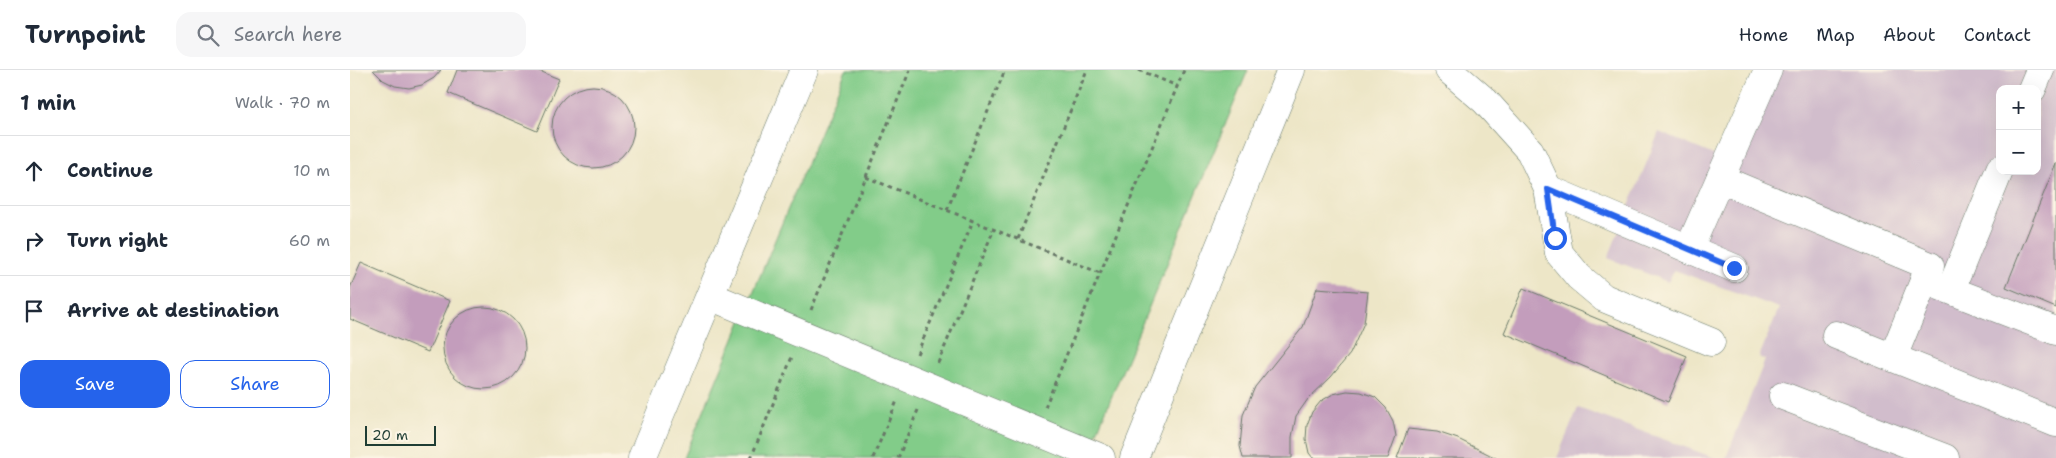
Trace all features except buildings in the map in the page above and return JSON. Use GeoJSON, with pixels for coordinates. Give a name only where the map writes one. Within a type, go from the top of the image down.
{"type":"FeatureCollection","features":[{"type":"Feature","properties":{"kind":"street"},"geometry":{"type":"LineString","coordinates":[[642,458],[804,70]]}},
{"type":"Feature","properties":{"kind":"street"},"geometry":{"type":"LineString","coordinates":[[1134,458],[1291,70]]}},
{"type":"Feature","properties":{"kind":"street"},"geometry":{"type":"LineString","coordinates":[[1449,70],[1485,101],[1530,151],[1548,189],[1559,253],[1579,277],[1604,298],[1711,342]]}},
{"type":"Feature","properties":{"kind":"street"},"geometry":{"type":"LineString","coordinates":[[1689,249],[1768,70]]}},
{"type":"Feature","properties":{"kind":"street"},"geometry":{"type":"LineString","coordinates":[[2034,85],[2040,70]]}},
{"type":"Feature","properties":{"kind":"street"},"geometry":{"type":"LineString","coordinates":[[1951,290],[1998,175]]}},
{"type":"Feature","properties":{"kind":"street"},"geometry":{"type":"LineString","coordinates":[[1720,179],[1930,266],[1892,356]]}},
{"type":"Feature","properties":{"kind":"street"},"geometry":{"type":"LineString","coordinates":[[1548,189],[1734,268]]}},
{"type":"Feature","properties":{"kind":"street"},"geometry":{"type":"LineString","coordinates":[[1924,280],[2056,331]]}},
{"type":"Feature","properties":{"kind":"street"},"geometry":{"type":"LineString","coordinates":[[710,296],[1101,458]]}},
{"type":"Feature","properties":{"kind":"street"},"geometry":{"type":"LineString","coordinates":[[1836,335],[2056,423]]}},
{"type":"Feature","properties":{"kind":"street"},"geometry":{"type":"LineString","coordinates":[[1783,396],[1945,458]]}},
{"type":"Feature","properties":{"kind":"path"},"geometry":{"type":"LineString","coordinates":[[750,458],[910,70]]}},
{"type":"Feature","properties":{"kind":"path"},"geometry":{"type":"LineString","coordinates":[[947,210],[1005,70]]}},
{"type":"Feature","properties":{"kind":"path"},"geometry":{"type":"LineString","coordinates":[[1018,239],[1087,70]]}},
{"type":"Feature","properties":{"kind":"path"},"geometry":{"type":"LineString","coordinates":[[1139,70],[1177,86]]}},
{"type":"Feature","properties":{"kind":"path"},"geometry":{"type":"LineString","coordinates":[[1035,431],[1184,70]]}},
{"type":"Feature","properties":{"kind":"path"},"geometry":{"type":"LineString","coordinates":[[866,177],[1100,273]]}},
{"type":"Feature","properties":{"kind":"path"},"geometry":{"type":"LineString","coordinates":[[898,458],[918,382],[973,221]]}},
{"type":"Feature","properties":{"kind":"path"},"geometry":{"type":"LineString","coordinates":[[873,458],[918,382],[994,230]]}},
{"type":"Feature","properties":{"kind":"shaded area"},"geometry":{"type":"Polygon","coordinates":[[[1761,70],[2056,70],[2056,458],[1726,458],[1765,360],[1759,357],[1779,308],[1674,270],[1668,282],[1608,258],[1659,132],[1723,159],[1761,70]]]}},
{"type":"Feature","properties":{"kind":"shaded area"},"geometry":{"type":"Polygon","coordinates":[[[1578,408],[1715,458],[1557,458],[1578,408]]]}},
{"type":"Feature","properties":{"kind":"green space"},"geometry":{"type":"Polygon","coordinates":[[[846,70],[1248,70],[1086,458],[684,458],[846,70]]]}},
{"type":"Feature","properties":{"kind":"route"},"geometry":{"type":"LineString","coordinates":[[1555,238],[1548,189],[1734,268]]}}]}
